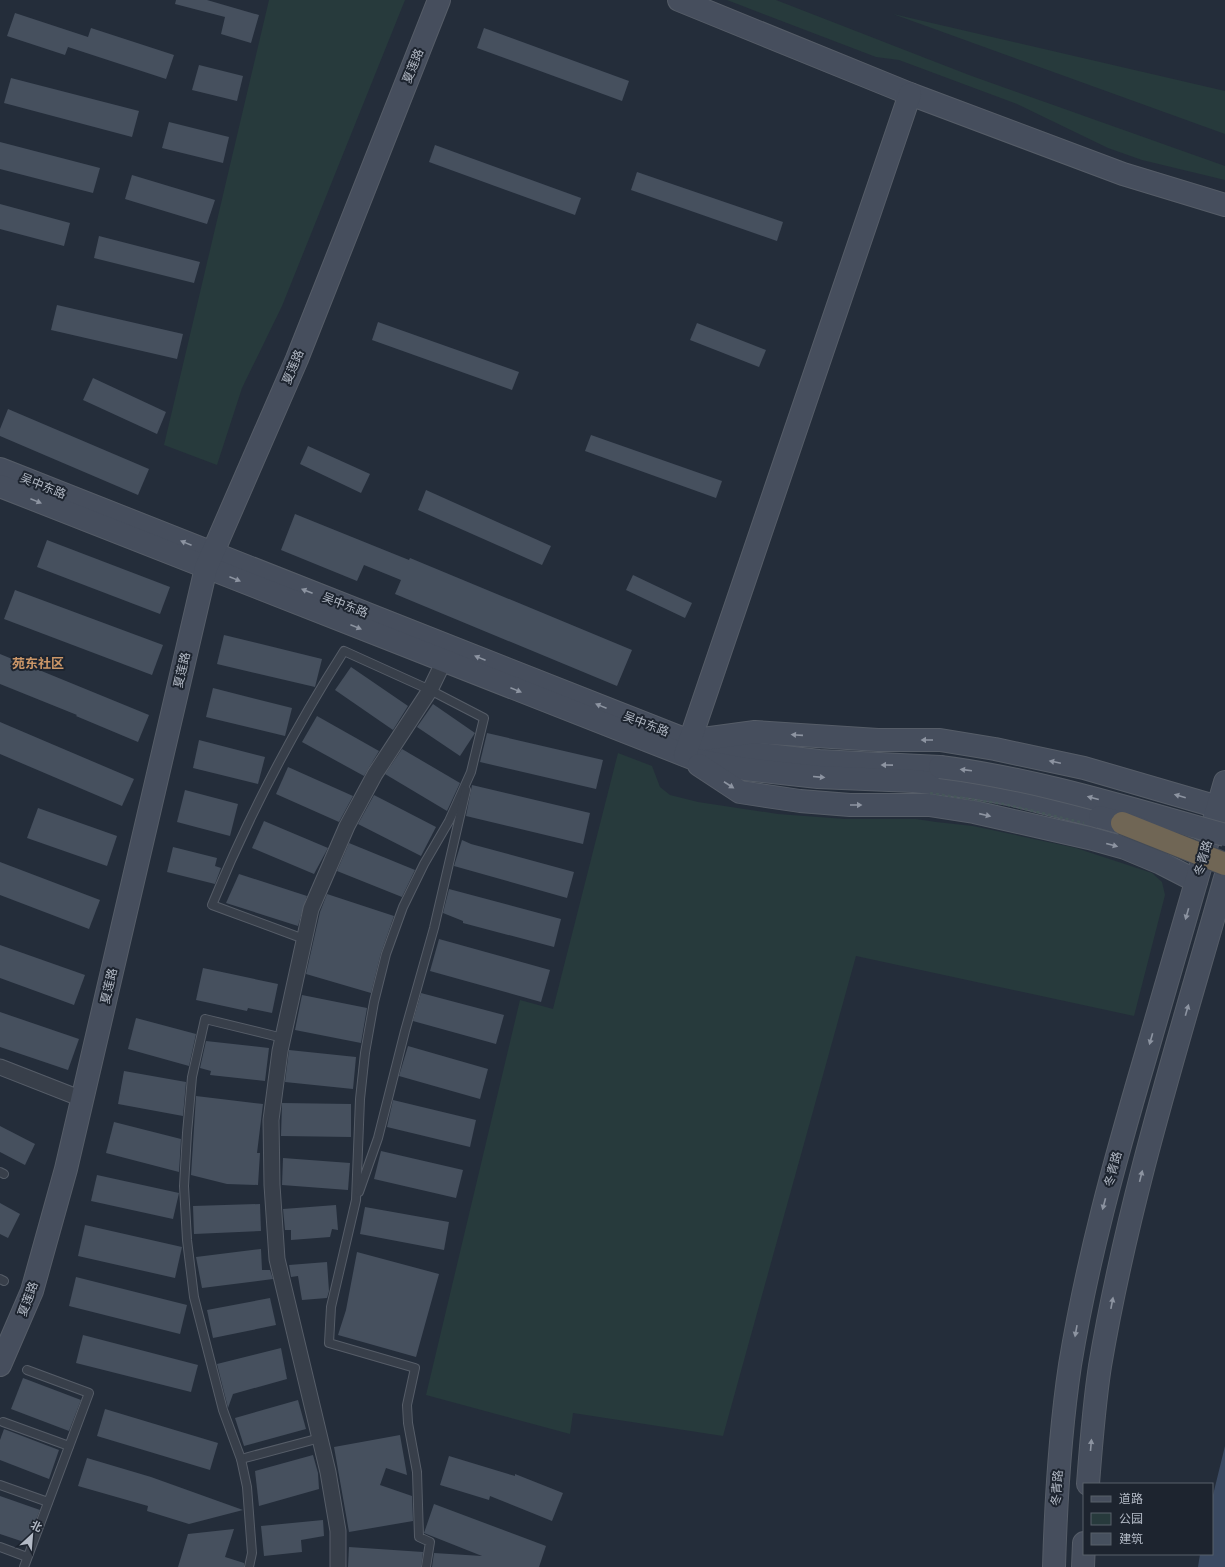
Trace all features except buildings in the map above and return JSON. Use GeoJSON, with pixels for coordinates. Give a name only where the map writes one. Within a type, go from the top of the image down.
{"type":"FeatureCollection","features":[{"type":"Feature","properties":{"kind":"highway"},"geometry":{"type":"LineString","coordinates":[[1122,823],[1225,864]]}},
{"type":"Feature","properties":{"kind":"main road","name":"夏莲路"},"geometry":{"type":"LineString","coordinates":[[0,1365],[21,1320],[40,1267],[82,1099],[208,560],[297,359],[439,0]]}},
{"type":"Feature","properties":{"kind":"main road"},"geometry":{"type":"LineString","coordinates":[[679,0],[910,94],[1123,174],[1225,205]]}},
{"type":"Feature","properties":{"kind":"main road"},"geometry":{"type":"LineString","coordinates":[[687,749],[910,94]]}},
{"type":"Feature","properties":{"kind":"main road","name":"吴中东路"},"geometry":{"type":"LineString","coordinates":[[0,469],[444,661],[687,749]]}},
{"type":"Feature","properties":{"kind":"main road","name":"吴中东路"},"geometry":{"type":"LineString","coordinates":[[0,486],[208,560],[687,749]]}},
{"type":"Feature","properties":{"kind":"main road"},"geometry":{"type":"LineString","coordinates":[[687,749],[755,732],[878,740],[940,740],[995,749],[1084,768],[1218,807]]}},
{"type":"Feature","properties":{"kind":"main road"},"geometry":{"type":"LineString","coordinates":[[687,749],[724,750],[819,761],[1014,794],[1225,853]]}},
{"type":"Feature","properties":{"kind":"main road"},"geometry":{"type":"LineString","coordinates":[[687,749],[740,792],[800,801],[850,805],[929,805],[974,812],[1125,848],[1161,863],[1196,881]]}},
{"type":"Feature","properties":{"kind":"main road"},"geometry":{"type":"LineString","coordinates":[[936,781],[995,774],[1035,783],[1225,835]]}},
{"type":"Feature","properties":{"kind":"main road","name":"冬青路"},"geometry":{"type":"LineString","coordinates":[[1054,1567],[1059,1455],[1071,1364],[1096,1232],[1118,1149],[1225,782]]}},
{"type":"Feature","properties":{"kind":"main road"},"geometry":{"type":"LineString","coordinates":[[1088,1483],[1094,1406],[1100,1366],[1126,1236],[1145,1157],[1225,878]]}},
{"type":"Feature","properties":{"kind":"main road"},"geometry":{"type":"LineString","coordinates":[[1083,1567],[1084,1555]]}},
{"type":"Feature","properties":{"kind":"street"},"geometry":{"type":"LineString","coordinates":[[338,1567],[338,1531],[328,1472],[277,1259],[272,1185],[271,1120],[283,1038],[311,909],[342,836],[375,774],[430,690],[444,661]]}},
{"type":"Feature","properties":{"kind":"street"},"geometry":{"type":"LineString","coordinates":[[0,1067],[82,1099]]}},
{"type":"Feature","properties":{"kind":"lane"},"geometry":{"type":"LineString","coordinates":[[304,939],[212,905],[234,850],[314,698],[344,651],[430,690],[484,718],[434,928],[404,1031],[378,1138],[356,1200],[331,1308],[329,1342],[415,1368],[407,1405],[408,1423],[417,1472],[419,1537],[430,1542],[426,1567]]}},
{"type":"Feature","properties":{"kind":"lane"},"geometry":{"type":"LineString","coordinates":[[356,1200],[360,1099],[365,1053],[374,1002],[386,954],[406,901],[424,864],[449,821],[471,772]]}},
{"type":"Feature","properties":{"kind":"lane"},"geometry":{"type":"LineString","coordinates":[[249,1567],[252,1552],[247,1487],[241,1459],[223,1410],[194,1297],[187,1240],[184,1186],[191,1091],[205,1019],[283,1038]]}},
{"type":"Feature","properties":{"kind":"lane"},"geometry":{"type":"LineString","coordinates":[[24,1567],[89,1393],[27,1370]]}},
{"type":"Feature","properties":{"kind":"lane"},"geometry":{"type":"LineString","coordinates":[[3,1422],[69,1446]]}},
{"type":"Feature","properties":{"kind":"lane"},"geometry":{"type":"LineString","coordinates":[[241,1459],[320,1438]]}},
{"type":"Feature","properties":{"kind":"lane"},"geometry":{"type":"LineString","coordinates":[[0,1485],[48,1502]]}},
{"type":"Feature","properties":{"kind":"lane"},"geometry":{"type":"LineString","coordinates":[[0,1547],[27,1557]]}},
{"type":"Feature","properties":{"kind":"path"},"geometry":{"type":"LineString","coordinates":[[936,781],[1004,804],[1091,825]]}},
{"type":"Feature","properties":{"kind":"green space"},"geometry":{"type":"Polygon","coordinates":[[[269,0],[405,0],[282,306],[242,388],[217,465],[164,445],[269,0]]]}},
{"type":"Feature","properties":{"kind":"green space"},"geometry":{"type":"Polygon","coordinates":[[[727,0],[776,0],[969,75],[1225,166],[1225,180],[1142,160],[1108,148],[1017,104],[899,60],[876,57],[727,0]]]}},
{"type":"Feature","properties":{"kind":"green space"},"geometry":{"type":"Polygon","coordinates":[[[893,14],[1225,91],[1225,134],[893,14]]]}},
{"type":"Feature","properties":{"kind":"green space"},"geometry":{"type":"Polygon","coordinates":[[[618,753],[652,766],[660,787],[670,795],[698,802],[778,814],[845,819],[916,819],[973,826],[1076,848],[1152,873],[1162,882],[1165,895],[1134,1016],[856,956],[723,1436],[573,1413],[570,1434],[426,1395],[520,1000],[553,1009],[618,753]]]}},
{"type":"Feature","properties":{"kind":"water"},"geometry":{"type":"Polygon","coordinates":[[[1225,1446],[1225,1567],[1198,1567],[1200,1555],[1213,1555],[1213,1495],[1225,1446]]]}},
{"type":"Feature","properties":{"kind":"district","name":"苑东社区"},"geometry":{"type":"Point","coordinates":[38,663]}}]}
